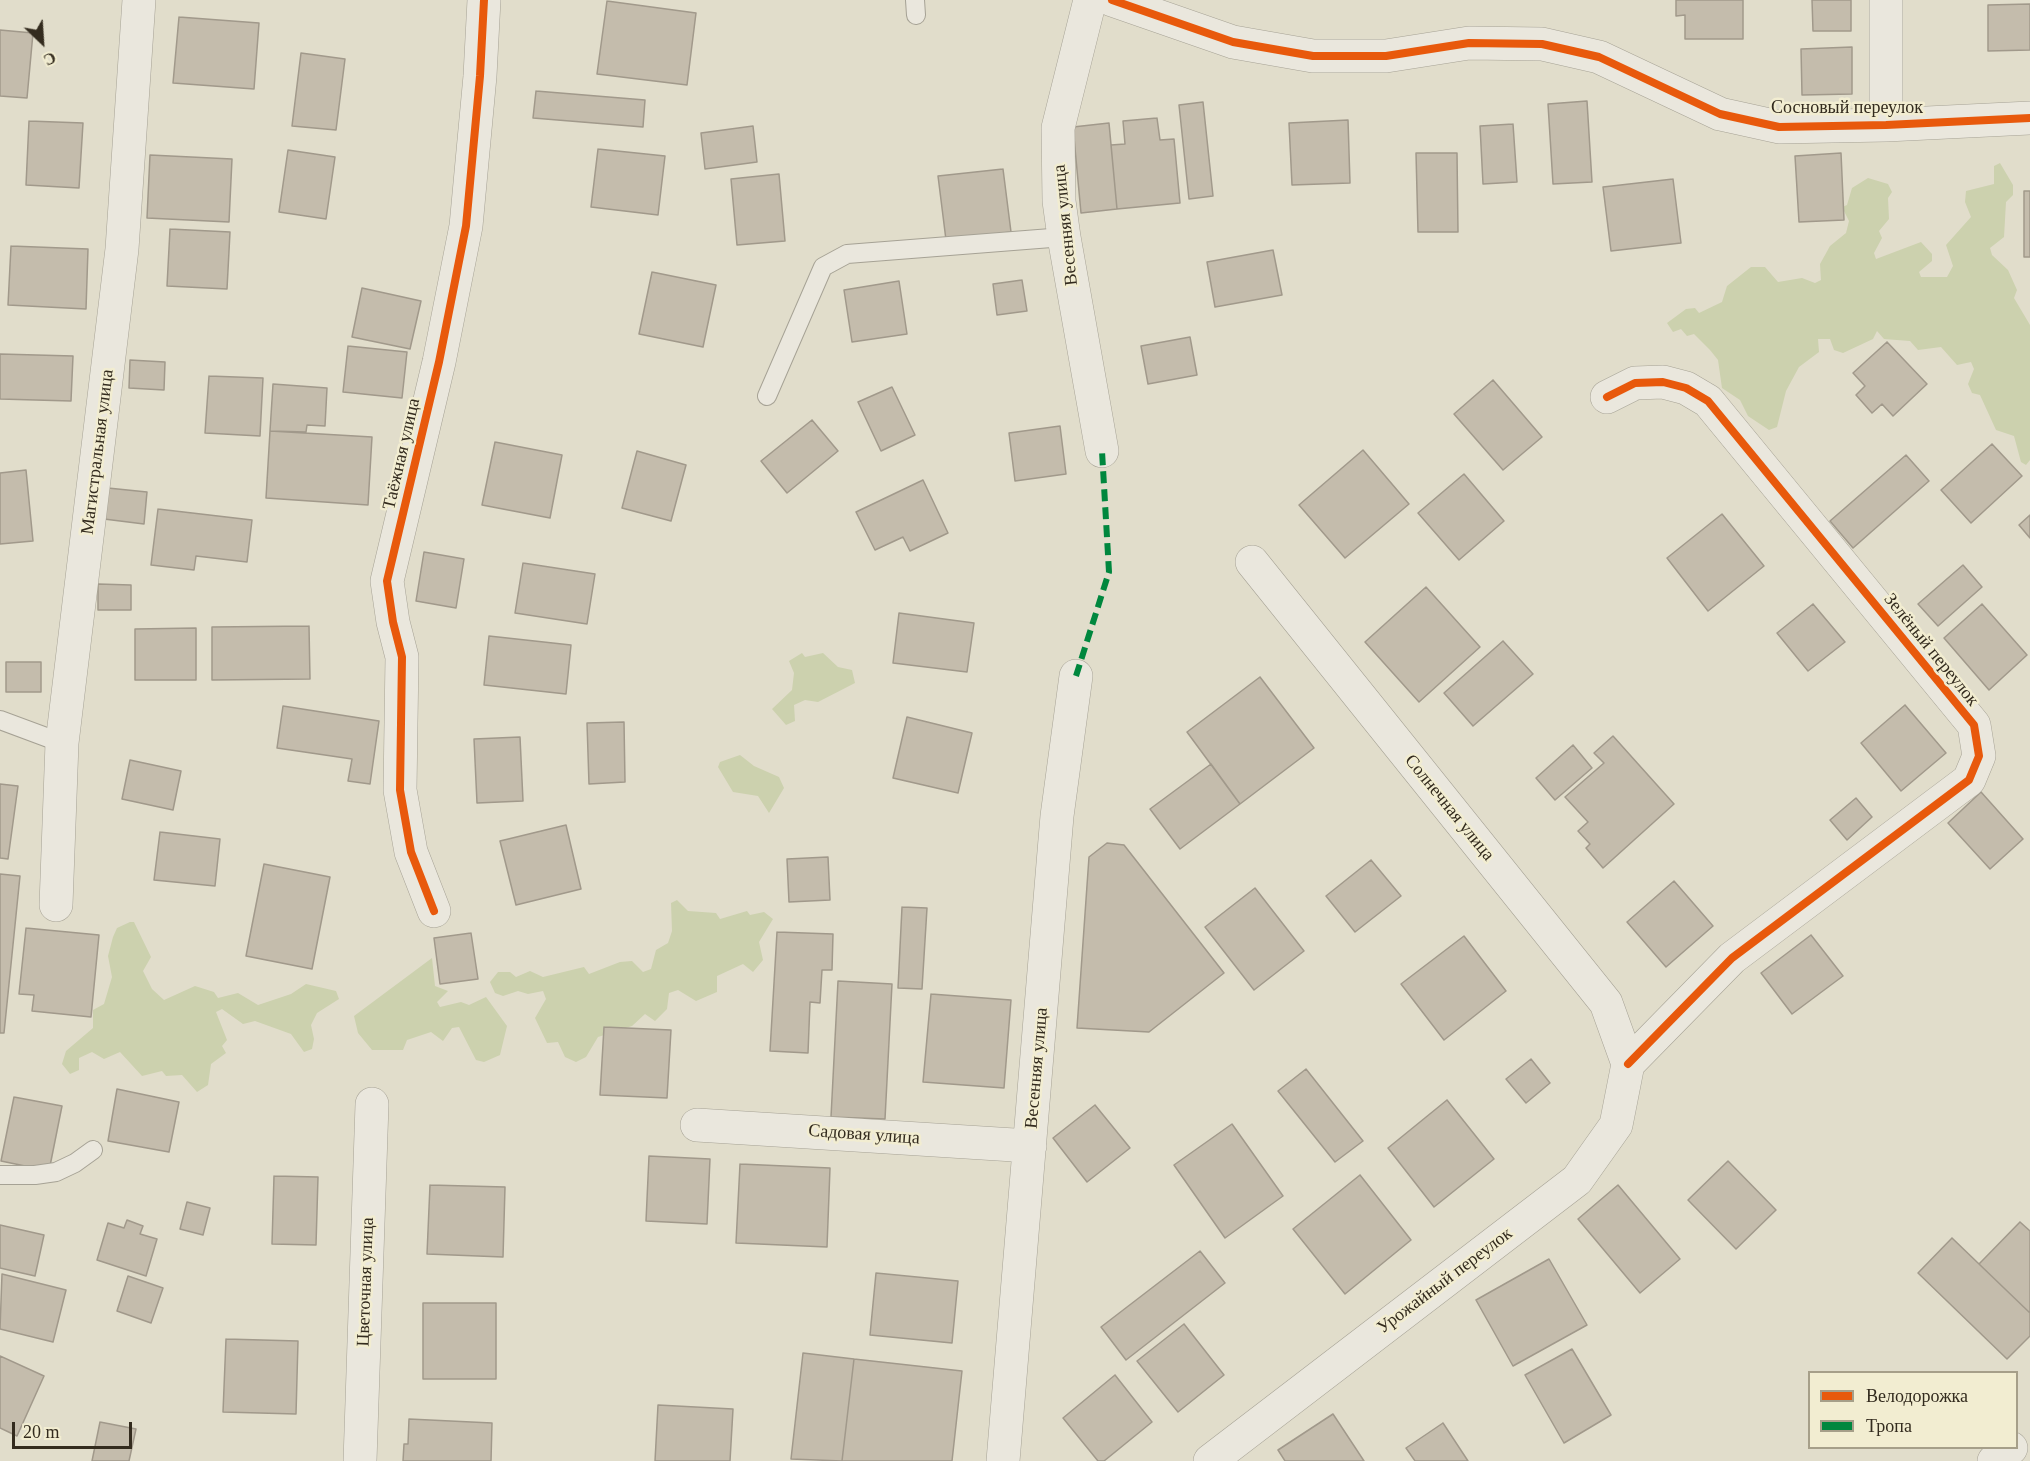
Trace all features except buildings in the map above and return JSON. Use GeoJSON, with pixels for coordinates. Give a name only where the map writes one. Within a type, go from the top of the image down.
{"type":"FeatureCollection","features":[{"type":"Feature","properties":{"kind":"street","name":"Магистральная улица"},"geometry":{"type":"LineString","coordinates":[[56,905],[62,743],[122,249],[139,0]]}},
{"type":"Feature","properties":{"kind":"street","name":"Таёжная улица"},"geometry":{"type":"LineString","coordinates":[[434,911],[411,852],[400,790],[402,657],[393,622],[387,581],[439,362],[466,226],[480,76],[484,0]]}},
{"type":"Feature","properties":{"kind":"street","name":"Весенняя улица"},"geometry":{"type":"LineString","coordinates":[[1090,0],[1058,128],[1059,201],[1102,451]]}},
{"type":"Feature","properties":{"kind":"street","name":"Сосновый переулок"},"geometry":{"type":"LineString","coordinates":[[1112,0],[1233,42],[1312,56],[1386,56],[1469,43],[1542,44],[1599,57],[1720,114],[1779,127],[1887,125],[2030,118]]}},
{"type":"Feature","properties":{"kind":"street"},"geometry":{"type":"LineString","coordinates":[[1886,0],[1887,125]]}},
{"type":"Feature","properties":{"kind":"street","name":"Зелёный переулок"},"geometry":{"type":"LineString","coordinates":[[1606,396],[1635,383],[1664,382],[1686,388],[1708,401],[1974,725],[1979,756],[1969,780],[1732,958],[1628,1064]]}},
{"type":"Feature","properties":{"kind":"street","name":"Солнечная улица"},"geometry":{"type":"LineString","coordinates":[[1252,562],[1606,1003],[1628,1064]]}},
{"type":"Feature","properties":{"kind":"street","name":"Весенняя улица"},"geometry":{"type":"LineString","coordinates":[[1003,1461],[1057,816],[1076,676]]}},
{"type":"Feature","properties":{"kind":"street","name":"Урожайный переулок"},"geometry":{"type":"LineString","coordinates":[[1210,1461],[1577,1180],[1616,1125],[1628,1064]]}},
{"type":"Feature","properties":{"kind":"street","name":"Цветочная улица"},"geometry":{"type":"LineString","coordinates":[[360,1461],[372,1104]]}},
{"type":"Feature","properties":{"kind":"street","name":"Садовая улица"},"geometry":{"type":"LineString","coordinates":[[697,1125],[1030,1146]]}},
{"type":"Feature","properties":{"kind":"street"},"geometry":{"type":"LineString","coordinates":[[2018,1441],[2030,1432]]}},
{"type":"Feature","properties":{"kind":"street"},"geometry":{"type":"LineString","coordinates":[[1994,1461],[2010,1449]]}},
{"type":"Feature","properties":{"kind":"lane"},"geometry":{"type":"LineString","coordinates":[[767,396],[823,267],[847,254],[1064,237]]}},
{"type":"Feature","properties":{"kind":"lane"},"geometry":{"type":"LineString","coordinates":[[0,720],[62,743]]}},
{"type":"Feature","properties":{"kind":"lane"},"geometry":{"type":"LineString","coordinates":[[0,1175],[34,1176],[56,1172],[75,1163],[93,1150]]}},
{"type":"Feature","properties":{"kind":"green space"},"geometry":{"type":"Polygon","coordinates":[[[2000,163],[2013,185],[2013,195],[2006,202],[2004,237],[1990,248],[1992,255],[2008,270],[2017,290],[2014,298],[2030,325],[2030,460],[2026,465],[2021,462],[2014,436],[1996,430],[1980,395],[1972,393],[1968,384],[1974,369],[1971,362],[1957,365],[1941,347],[1918,350],[1910,341],[1884,339],[1877,331],[1873,339],[1843,353],[1834,350],[1830,339],[1818,339],[1819,352],[1799,367],[1786,391],[1777,427],[1769,430],[1748,416],[1740,400],[1722,388],[1718,360],[1710,350],[1694,334],[1687,336],[1681,329],[1673,332],[1667,323],[1686,309],[1695,308],[1699,313],[1722,302],[1727,286],[1751,267],[1765,267],[1778,282],[1802,278],[1815,283],[1821,280],[1820,264],[1830,246],[1846,233],[1849,221],[1842,207],[1847,205],[1852,188],[1868,178],[1888,184],[1892,192],[1888,198],[1889,219],[1879,231],[1882,238],[1874,253],[1876,259],[1921,242],[1932,254],[1932,261],[1919,272],[1921,277],[1947,277],[1953,266],[1946,245],[1971,217],[1965,202],[1966,191],[1994,184],[1994,166],[2000,163]]]}},
{"type":"Feature","properties":{"kind":"green space"},"geometry":{"type":"Polygon","coordinates":[[[802,653],[805,657],[823,653],[838,667],[852,670],[855,683],[818,702],[805,700],[794,705],[795,721],[786,725],[772,709],[792,690],[794,673],[789,661],[802,653]]]}},
{"type":"Feature","properties":{"kind":"green space"},"geometry":{"type":"Polygon","coordinates":[[[740,755],[754,766],[779,777],[784,788],[769,813],[758,796],[733,792],[718,767],[720,762],[740,755]]]}},
{"type":"Feature","properties":{"kind":"green space"},"geometry":{"type":"Polygon","coordinates":[[[677,900],[688,911],[716,913],[720,919],[747,911],[750,915],[764,912],[773,919],[759,942],[763,960],[753,972],[743,964],[717,976],[717,992],[696,1001],[678,990],[669,993],[667,1009],[655,1021],[645,1014],[632,1026],[598,1037],[586,1057],[576,1062],[565,1057],[558,1042],[547,1043],[535,1018],[546,999],[543,991],[528,994],[518,991],[503,996],[495,993],[490,982],[498,972],[510,972],[516,977],[530,971],[543,977],[584,967],[589,974],[620,962],[632,961],[643,972],[651,969],[656,950],[668,943],[672,931],[671,903],[677,900]]]}},
{"type":"Feature","properties":{"kind":"green space"},"geometry":{"type":"Polygon","coordinates":[[[134,922],[151,957],[143,971],[152,989],[164,1000],[195,986],[214,992],[218,998],[238,993],[258,1005],[291,994],[306,984],[336,991],[339,999],[317,1013],[311,1025],[314,1039],[312,1049],[304,1052],[291,1034],[255,1021],[243,1024],[222,1009],[216,1012],[227,1040],[222,1046],[226,1053],[211,1064],[208,1085],[197,1092],[182,1075],[166,1076],[162,1071],[142,1076],[120,1052],[104,1059],[92,1052],[79,1058],[79,1070],[70,1074],[62,1064],[66,1051],[93,1028],[93,1010],[104,1004],[112,977],[108,956],[113,937],[117,928],[134,922]]]}},
{"type":"Feature","properties":{"kind":"green space"},"geometry":{"type":"Polygon","coordinates":[[[432,958],[435,986],[448,991],[437,1002],[440,1007],[461,1002],[469,1005],[486,997],[507,1026],[500,1055],[484,1062],[476,1060],[459,1027],[452,1028],[443,1041],[431,1032],[407,1040],[403,1050],[372,1050],[358,1033],[354,1016],[432,958]]]}},
{"type":"Feature","properties":{"kind":"marked path"},"geometry":{"type":"LineString","coordinates":[[1076,676],[1109,572],[1102,451]]}},
{"type":"Feature","properties":{"kind":"cycle path"},"geometry":{"type":"LineString","coordinates":[[434,911],[411,852],[400,790],[402,657],[393,622],[387,581],[439,362],[466,226],[480,76],[484,0]]}},
{"type":"Feature","properties":{"kind":"cycle path"},"geometry":{"type":"LineString","coordinates":[[1112,0],[1233,42],[1313,56],[1386,56],[1469,43],[1542,44],[1599,57],[1720,114],[1779,127],[1886,125],[2030,118]]}},
{"type":"Feature","properties":{"kind":"cycle path"},"geometry":{"type":"LineString","coordinates":[[1607,397],[1635,383],[1663,382],[1686,388],[1708,401],[1974,725],[1979,756],[1969,780],[1732,958],[1628,1064]]}}]}
